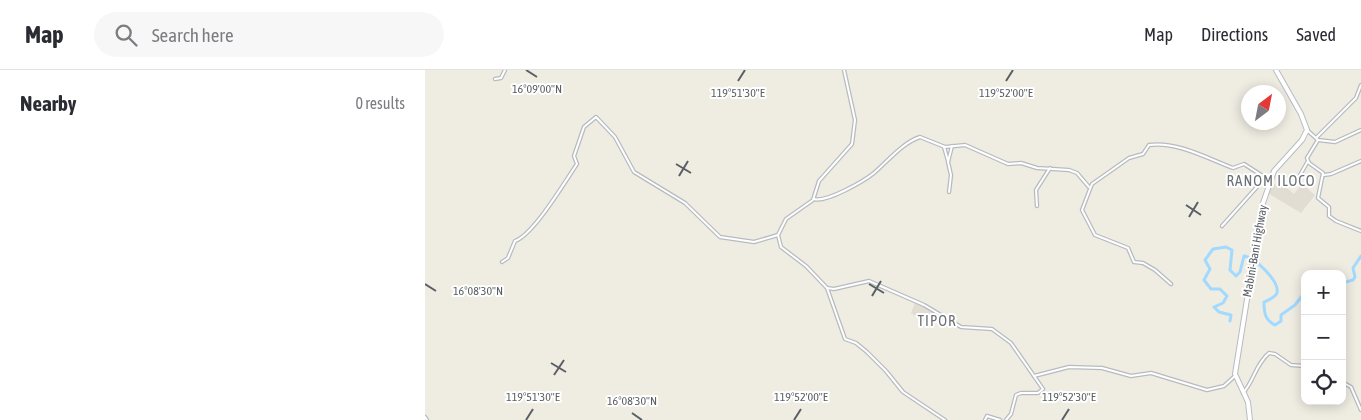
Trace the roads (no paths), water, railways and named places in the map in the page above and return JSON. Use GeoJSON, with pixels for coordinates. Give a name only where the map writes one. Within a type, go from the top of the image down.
{"type":"FeatureCollection","features":[{"type":"Feature","properties":{"kind":"main road"},"geometry":{"type":"LineString","coordinates":[[1276,70],[1301,114],[1307,130]]}},
{"type":"Feature","properties":{"kind":"main road","name":"Mabini-Bani Highway"},"geometry":{"type":"LineString","coordinates":[[1235,375],[1267,179],[1279,163],[1302,140],[1307,130]]}},
{"type":"Feature","properties":{"kind":"main road"},"geometry":{"type":"LineString","coordinates":[[1235,375],[1250,410],[1250,420]]}},
{"type":"Feature","properties":{"kind":"street"},"geometry":{"type":"LineString","coordinates":[[495,79],[501,78],[505,70]]}},
{"type":"Feature","properties":{"kind":"street"},"geometry":{"type":"LineString","coordinates":[[844,70],[855,120],[854,138],[842,157],[819,182],[814,199],[786,220],[778,235],[781,247],[806,266],[827,288],[845,339],[856,343],[867,352],[903,392],[945,420]]}},
{"type":"Feature","properties":{"kind":"street"},"geometry":{"type":"LineString","coordinates":[[1300,176],[1308,162],[1307,156],[1318,138],[1356,98],[1361,85]]}},
{"type":"Feature","properties":{"kind":"street"},"geometry":{"type":"LineString","coordinates":[[502,262],[508,258],[515,241],[524,238],[538,221],[577,164],[575,156],[584,127],[596,118],[615,137],[634,172],[685,203],[720,237],[754,242],[778,235]]}},
{"type":"Feature","properties":{"kind":"street"},"geometry":{"type":"LineString","coordinates":[[1307,130],[1318,138],[1333,142],[1361,130]]}},
{"type":"Feature","properties":{"kind":"street"},"geometry":{"type":"LineString","coordinates":[[814,199],[826,199],[868,177],[885,161],[919,137],[944,147],[965,145],[1008,164],[1021,163],[1037,168],[1065,168],[1074,171],[1089,187]]}},
{"type":"Feature","properties":{"kind":"street"},"geometry":{"type":"LineString","coordinates":[[1171,284],[1152,268],[1134,262],[1128,248],[1094,233],[1082,210],[1089,187],[1129,158],[1143,154],[1149,145],[1157,144],[1209,157],[1233,168],[1244,164],[1267,179],[1222,226]]}},
{"type":"Feature","properties":{"kind":"street"},"geometry":{"type":"LineString","coordinates":[[948,161],[952,146]]}},
{"type":"Feature","properties":{"kind":"street"},"geometry":{"type":"LineString","coordinates":[[944,147],[951,174],[949,192]]}},
{"type":"Feature","properties":{"kind":"street"},"geometry":{"type":"LineString","coordinates":[[1323,175],[1331,174],[1361,161]]}},
{"type":"Feature","properties":{"kind":"street"},"geometry":{"type":"LineString","coordinates":[[1308,162],[1321,170],[1323,175],[1318,197],[1329,206],[1329,216],[1361,231]]}},
{"type":"Feature","properties":{"kind":"street"},"geometry":{"type":"LineString","coordinates":[[1037,206],[1036,190],[1050,168]]}},
{"type":"Feature","properties":{"kind":"street"},"geometry":{"type":"LineString","coordinates":[[827,288],[834,289],[869,281],[925,305],[961,327],[993,329],[1011,343],[1043,389],[1038,393],[1021,392],[1016,395],[1011,414],[1006,420]]}},
{"type":"Feature","properties":{"kind":"street"},"geometry":{"type":"LineString","coordinates":[[1243,393],[1250,385],[1256,368],[1269,354],[1275,354],[1291,365],[1301,366]]}},
{"type":"Feature","properties":{"kind":"street"},"geometry":{"type":"LineString","coordinates":[[1034,376],[1069,367],[1102,368],[1131,376],[1151,373],[1207,390],[1224,386],[1235,375]]}},
{"type":"Feature","properties":{"kind":"street"},"geometry":{"type":"LineString","coordinates":[[1346,384],[1351,387],[1361,410]]}},
{"type":"Feature","properties":{"kind":"street"},"geometry":{"type":"LineString","coordinates":[[985,420],[989,416],[1000,420]]}},
{"type":"Feature","properties":{"kind":"waterway"},"geometry":{"type":"LineString","coordinates":[[1230,321],[1231,315],[1219,312],[1214,307],[1223,303],[1227,296],[1220,289],[1211,289],[1204,280],[1210,269],[1205,260],[1213,249],[1226,247],[1232,250],[1230,270],[1236,276],[1240,272],[1244,256],[1249,257],[1260,265],[1271,277],[1277,288],[1277,293],[1273,298],[1264,302],[1264,310],[1267,318],[1275,325],[1281,321],[1281,315],[1295,305],[1301,297]]}},
{"type":"Feature","properties":{"kind":"waterway"},"geometry":{"type":"LineString","coordinates":[[1346,282],[1353,280],[1355,277],[1353,268],[1361,256]]}},
{"type":"Feature","properties":{"kind":"district","name":"RANOM ILOCO"},"geometry":{"type":"Point","coordinates":[1271,180]}},
{"type":"Feature","properties":{"kind":"district","name":"TIPOR"},"geometry":{"type":"Point","coordinates":[937,320]}}]}
